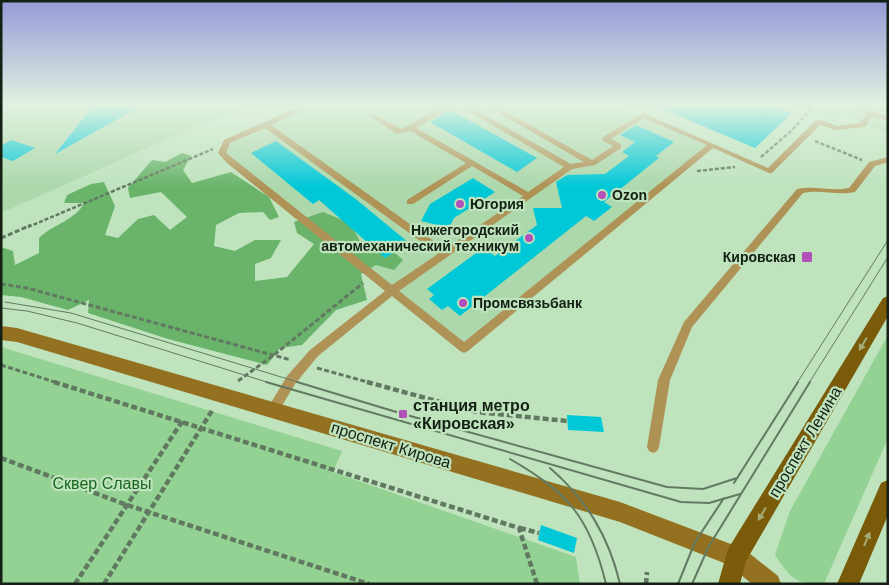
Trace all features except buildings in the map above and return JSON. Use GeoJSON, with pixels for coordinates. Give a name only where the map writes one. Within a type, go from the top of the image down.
{"type":"FeatureCollection","features":[{"type":"Feature","properties":{"kind":"main road","name":"проспект Ленина"},"geometry":{"type":"LineString","coordinates":[[728,584],[736,557],[888,302]]}},
{"type":"Feature","properties":{"kind":"main road"},"geometry":{"type":"LineString","coordinates":[[848,584],[888,490]]}},
{"type":"Feature","properties":{"kind":"street","name":"проспект Кирова"},"geometry":{"type":"LineString","coordinates":[[1,332],[17,334],[620,512],[736,557],[770,584]]}},
{"type":"Feature","properties":{"kind":"lane"},"geometry":{"type":"LineString","coordinates":[[250,132],[228,142],[222,153],[464,348],[712,145]]}},
{"type":"Feature","properties":{"kind":"lane"},"geometry":{"type":"LineString","coordinates":[[276,132],[445,254]]}},
{"type":"Feature","properties":{"kind":"lane"},"geometry":{"type":"LineString","coordinates":[[418,132],[529,196]]}},
{"type":"Feature","properties":{"kind":"lane"},"geometry":{"type":"LineString","coordinates":[[509,132],[570,167]]}},
{"type":"Feature","properties":{"kind":"lane"},"geometry":{"type":"LineString","coordinates":[[537,132],[592,163]]}},
{"type":"Feature","properties":{"kind":"lane"},"geometry":{"type":"LineString","coordinates":[[273,410],[303,364],[393,290],[570,167],[592,163],[618,146],[606,140],[617,132]]}},
{"type":"Feature","properties":{"kind":"lane"},"geometry":{"type":"LineString","coordinates":[[683,132],[769,172],[809,132]]}},
{"type":"Feature","properties":{"kind":"lane"},"geometry":{"type":"LineString","coordinates":[[653,447],[664,380],[688,325],[800,191],[816,188],[837,192],[852,190],[872,164],[888,158]]}},
{"type":"Feature","properties":{"kind":"lane"},"geometry":{"type":"LineString","coordinates":[[410,202],[472,163]]}},
{"type":"Feature","properties":{"kind":"path"},"geometry":{"type":"LineString","coordinates":[[1,238],[228,142]]}},
{"type":"Feature","properties":{"kind":"path"},"geometry":{"type":"LineString","coordinates":[[238,381],[274,355],[373,274]]}},
{"type":"Feature","properties":{"kind":"path"},"geometry":{"type":"LineString","coordinates":[[1,284],[27,288],[477,412],[567,421]]}},
{"type":"Feature","properties":{"kind":"path"},"geometry":{"type":"LineString","coordinates":[[1,365],[183,420],[519,528],[540,533]]}},
{"type":"Feature","properties":{"kind":"path"},"geometry":{"type":"LineString","coordinates":[[104,584],[213,410]]}},
{"type":"Feature","properties":{"kind":"path"},"geometry":{"type":"LineString","coordinates":[[75,584],[183,420]]}},
{"type":"Feature","properties":{"kind":"path"},"geometry":{"type":"LineString","coordinates":[[1,458],[127,506],[369,584]]}},
{"type":"Feature","properties":{"kind":"path"},"geometry":{"type":"LineString","coordinates":[[519,528],[537,584]]}},
{"type":"Feature","properties":{"kind":"path"},"geometry":{"type":"LineString","coordinates":[[646,584],[647,572]]}},
{"type":"Feature","properties":{"kind":"shaded area"},"geometry":{"type":"Polygon","coordinates":[[[1,132],[183,132],[1,213],[1,132]]]}},
{"type":"Feature","properties":{"kind":"shaded area"},"geometry":{"type":"Polygon","coordinates":[[[248,132],[683,132],[712,145],[464,348],[222,153],[227,142],[248,132]]]}},
{"type":"Feature","properties":{"kind":"green space"},"geometry":{"type":"Polygon","coordinates":[[[182,153],[191,156],[183,170],[192,183],[231,172],[269,197],[279,217],[270,220],[263,212],[239,213],[216,225],[214,246],[235,251],[255,240],[281,240],[271,258],[255,264],[255,281],[287,277],[314,244],[297,233],[294,222],[323,212],[350,223],[363,247],[389,248],[403,260],[394,270],[376,265],[361,274],[367,300],[336,310],[302,345],[280,348],[267,365],[168,339],[88,313],[89,300],[68,310],[21,297],[1,295],[1,247],[13,251],[15,265],[39,253],[39,238],[70,218],[81,209],[84,203],[64,203],[67,195],[91,184],[104,182],[115,206],[105,235],[118,238],[138,219],[154,215],[170,230],[187,217],[161,192],[130,198],[128,188],[152,160],[165,162],[182,153]]]}},
{"type":"Feature","properties":{"kind":"green space"},"geometry":{"type":"Polygon","coordinates":[[[888,335],[888,438],[824,584],[800,581],[785,570],[775,555],[790,511],[888,335]]]}},
{"type":"Feature","properties":{"kind":"green space","name":"Сквер Славы"},"geometry":{"type":"Polygon","coordinates":[[[1,347],[342,451],[333,472],[576,557],[580,584],[1,584],[1,347]]]}},
{"type":"Feature","properties":{"kind":"tram line"},"geometry":{"type":"LineString","coordinates":[[797,383],[888,240]]}},
{"type":"Feature","properties":{"kind":"tram line"},"geometry":{"type":"LineString","coordinates":[[809,383],[888,257]]}},
{"type":"Feature","properties":{"kind":"tram line"},"geometry":{"type":"LineString","coordinates":[[5,302],[71,313],[301,383]]}},
{"type":"Feature","properties":{"kind":"tram line"},"geometry":{"type":"LineString","coordinates":[[1,308],[27,311],[77,323],[270,383]]}},
{"type":"Feature","properties":{"kind":"tram line"},"geometry":{"type":"LineString","coordinates":[[266,382],[681,502],[709,503],[723,499]]}},
{"type":"Feature","properties":{"kind":"tram line"},"geometry":{"type":"LineString","coordinates":[[297,382],[403,414],[667,487],[703,489],[737,478]]}},
{"type":"Feature","properties":{"kind":"tram line"},"geometry":{"type":"LineString","coordinates":[[734,483],[798,382]]}},
{"type":"Feature","properties":{"kind":"tram line"},"geometry":{"type":"LineString","coordinates":[[692,584],[709,546],[810,382]]}},
{"type":"Feature","properties":{"kind":"tram line"},"geometry":{"type":"LineString","coordinates":[[510,459],[548,484],[574,509],[593,541],[606,584]]}},
{"type":"Feature","properties":{"kind":"tram line"},"geometry":{"type":"LineString","coordinates":[[550,468],[575,493],[595,520],[610,551],[620,584]]}},
{"type":"Feature","properties":{"kind":"tram line"},"geometry":{"type":"LineString","coordinates":[[723,499],[740,494]]}},
{"type":"Feature","properties":{"kind":"tram line"},"geometry":{"type":"LineString","coordinates":[[678,584],[695,542],[723,499]]}},
{"type":"Feature","properties":{"kind":"place","name":"Ozon"},"geometry":{"type":"Point","coordinates":[602,195]}},
{"type":"Feature","properties":{"kind":"place","name":"Югория"},"geometry":{"type":"Point","coordinates":[460,204]}},
{"type":"Feature","properties":{"kind":"place","name":"Нижегородский автомеханический техникум"},"geometry":{"type":"Point","coordinates":[529,238]}},
{"type":"Feature","properties":{"kind":"place","name":"Кировская"},"geometry":{"type":"Point","coordinates":[807,257]}},
{"type":"Feature","properties":{"kind":"place","name":"Промсвязьбанк"},"geometry":{"type":"Point","coordinates":[463,303]}},
{"type":"Feature","properties":{"kind":"place","name":"станция метро «Кировская»"},"geometry":{"type":"Point","coordinates":[403,414]}}]}
